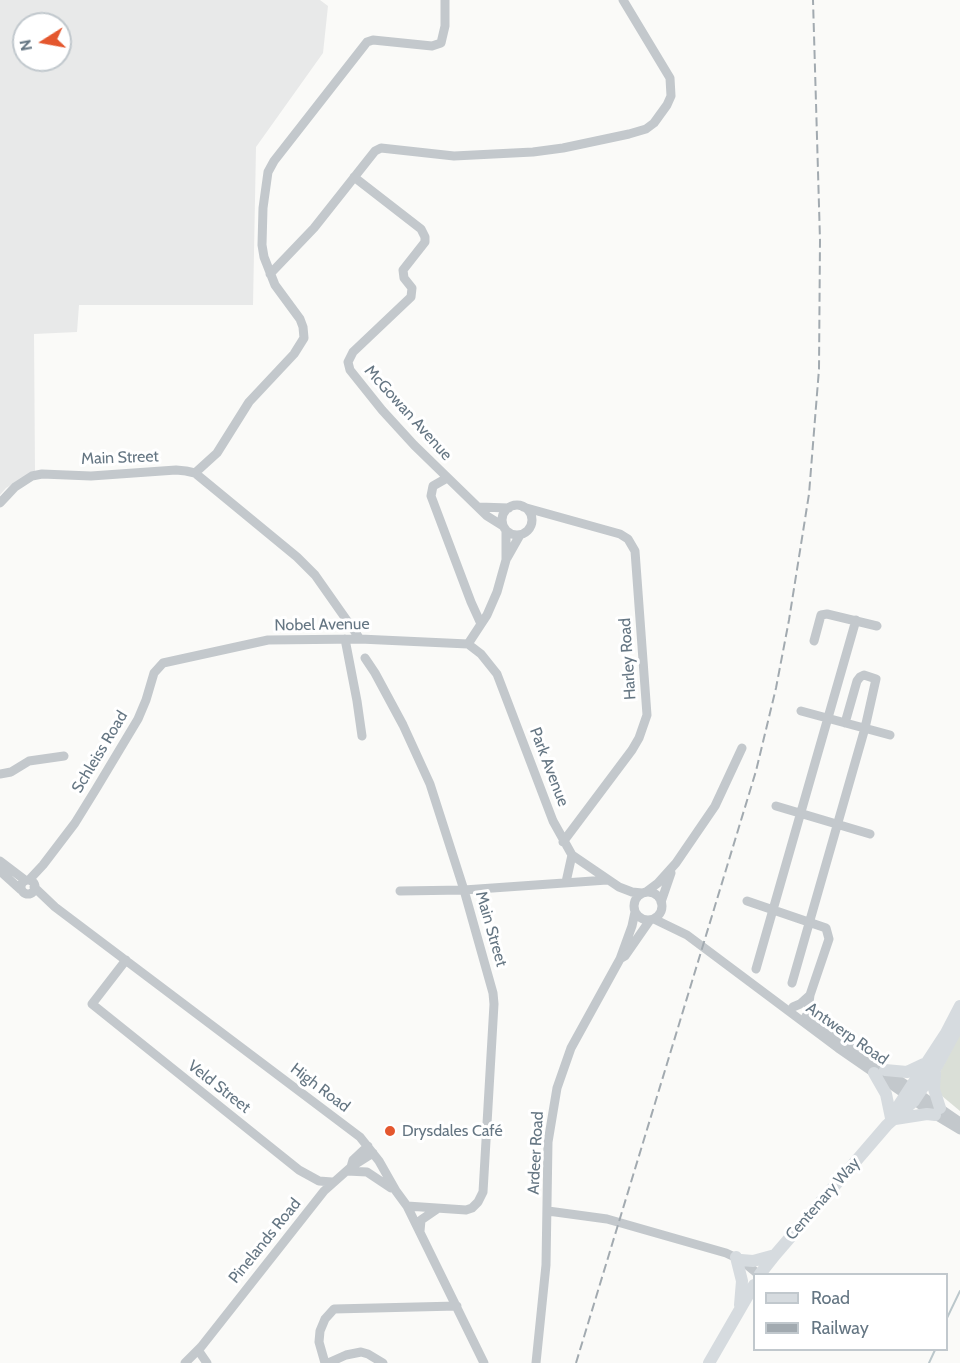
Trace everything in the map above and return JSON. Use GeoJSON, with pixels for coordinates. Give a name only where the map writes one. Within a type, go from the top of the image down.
{"type":"FeatureCollection","features":[{"type":"Feature","properties":{"kind":"main road","name":"Centenary Way"},"geometry":{"type":"LineString","coordinates":[[932,1064],[960,1006]]}},
{"type":"Feature","properties":{"kind":"main road","name":"Centenary Way"},"geometry":{"type":"LineString","coordinates":[[760,1273],[912,1094],[960,1023]]}},
{"type":"Feature","properties":{"kind":"main road"},"geometry":{"type":"LineString","coordinates":[[932,1064],[938,1112],[890,1121],[880,1072],[907,1072],[932,1064]]}},
{"type":"Feature","properties":{"kind":"main road"},"geometry":{"type":"LineString","coordinates":[[740,1310],[742,1281],[739,1259],[753,1261],[774,1255]]}},
{"type":"Feature","properties":{"kind":"main road"},"geometry":{"type":"LineString","coordinates":[[709,1363],[753,1287]]}},
{"type":"Feature","properties":{"kind":"street"},"geometry":{"type":"LineString","coordinates":[[360,639],[315,575],[297,557],[195,473],[217,453],[249,402],[303,342],[305,333],[300,319],[275,285],[264,257],[262,227],[268,172],[274,161],[367,42],[373,40],[432,46],[441,43],[445,26],[445,0]]}},
{"type":"Feature","properties":{"kind":"street"},"geometry":{"type":"LineString","coordinates":[[270,274],[314,228],[375,151],[381,148],[454,156],[533,152],[595,142],[646,129],[654,123],[667,105],[672,87],[665,69],[623,0]]}},
{"type":"Feature","properties":{"kind":"street","name":"McGowan Avenue"},"geometry":{"type":"LineString","coordinates":[[354,177],[423,231],[425,237],[424,242],[403,270],[404,278],[412,288],[411,297],[353,352],[348,363],[350,370],[381,410],[447,478],[502,526]]}},
{"type":"Feature","properties":{"kind":"street","name":"Main Street"},"geometry":{"type":"LineString","coordinates":[[0,503],[15,487],[32,476],[42,474],[91,476],[176,471],[195,473]]}},
{"type":"Feature","properties":{"kind":"street"},"geometry":{"type":"LineString","coordinates":[[447,478],[433,486],[431,496],[481,624]]}},
{"type":"Feature","properties":{"kind":"street"},"geometry":{"type":"LineString","coordinates":[[479,507],[523,507],[530,512],[532,523]]}},
{"type":"Feature","properties":{"kind":"street","name":"Harley Road"},"geometry":{"type":"LineString","coordinates":[[523,507],[620,534],[634,546],[647,715],[632,750],[563,842]]}},
{"type":"Feature","properties":{"kind":"street"},"geometry":{"type":"LineString","coordinates":[[498,508],[495,513],[502,526],[513,534],[520,535]]}},
{"type":"Feature","properties":{"kind":"street"},"geometry":{"type":"LineString","coordinates":[[506,560],[502,518],[509,508]]}},
{"type":"Feature","properties":{"kind":"street"},"geometry":{"type":"LineString","coordinates":[[468,644],[493,606],[506,560],[520,535],[527,531],[544,511]]}},
{"type":"Feature","properties":{"kind":"street"},"geometry":{"type":"LineString","coordinates":[[814,641],[821,615],[827,614],[878,626]]}},
{"type":"Feature","properties":{"kind":"street"},"geometry":{"type":"LineString","coordinates":[[756,969],[856,621]]}},
{"type":"Feature","properties":{"kind":"street"},"geometry":{"type":"LineString","coordinates":[[345,639],[362,736]]}},
{"type":"Feature","properties":{"kind":"street","name":"Nobel Avenue"},"geometry":{"type":"LineString","coordinates":[[179,659],[268,640],[360,639],[468,644]]}},
{"type":"Feature","properties":{"kind":"street","name":"Park Avenue"},"geometry":{"type":"LineString","coordinates":[[468,644],[481,654],[497,674],[553,821],[572,855],[619,887],[632,892],[644,892]]}},
{"type":"Feature","properties":{"kind":"street","name":"Main Street"},"geometry":{"type":"LineString","coordinates":[[365,658],[421,761],[435,797],[493,993],[495,1016],[483,1192],[472,1208],[437,1209]]}},
{"type":"Feature","properties":{"kind":"street","name":"Schleiss Road"},"geometry":{"type":"LineString","coordinates":[[29,886],[75,823],[138,719],[158,667],[179,659]]}},
{"type":"Feature","properties":{"kind":"street"},"geometry":{"type":"LineString","coordinates":[[792,983],[866,728],[877,681],[864,675],[857,681],[845,723]]}},
{"type":"Feature","properties":{"kind":"street"},"geometry":{"type":"LineString","coordinates":[[801,711],[890,735]]}},
{"type":"Feature","properties":{"kind":"street"},"geometry":{"type":"LineString","coordinates":[[676,863],[668,880],[659,914],[652,920],[640,918],[634,910],[636,898],[658,883],[676,863],[715,806],[742,748]]}},
{"type":"Feature","properties":{"kind":"street"},"geometry":{"type":"LineString","coordinates":[[0,774],[11,772],[29,761],[64,756]]}},
{"type":"Feature","properties":{"kind":"street"},"geometry":{"type":"LineString","coordinates":[[776,806],[870,834]]}},
{"type":"Feature","properties":{"kind":"street"},"geometry":{"type":"LineString","coordinates":[[566,882],[572,855]]}},
{"type":"Feature","properties":{"kind":"street","name":"High Road"},"geometry":{"type":"LineString","coordinates":[[0,861],[55,907],[353,1131],[370,1149],[407,1206],[484,1363]]}},
{"type":"Feature","properties":{"kind":"street","name":"High Road"},"geometry":{"type":"LineString","coordinates":[[0,872],[29,886]]}},
{"type":"Feature","properties":{"kind":"street"},"geometry":{"type":"LineString","coordinates":[[400,891],[464,890],[607,880]]}},
{"type":"Feature","properties":{"kind":"street","name":"Park Avenue"},"geometry":{"type":"LineString","coordinates":[[619,887],[629,897],[634,910]]}},
{"type":"Feature","properties":{"kind":"street"},"geometry":{"type":"LineString","coordinates":[[644,892],[657,896],[662,904]]}},
{"type":"Feature","properties":{"kind":"street"},"geometry":{"type":"LineString","coordinates":[[747,901],[826,928],[829,939],[810,995],[807,1018]]}},
{"type":"Feature","properties":{"kind":"street","name":"Antwerp Road"},"geometry":{"type":"LineString","coordinates":[[662,904],[670,920],[730,969],[938,1112],[960,1130]]}},
{"type":"Feature","properties":{"kind":"street","name":"Ardeer Road"},"geometry":{"type":"LineString","coordinates":[[536,1363],[546,1265],[548,1142],[557,1088],[575,1039],[620,959],[632,926],[634,910]]}},
{"type":"Feature","properties":{"kind":"street","name":"Antwerp Road"},"geometry":{"type":"LineString","coordinates":[[652,920],[687,935]]}},
{"type":"Feature","properties":{"kind":"street","name":"Ardeer Road"},"geometry":{"type":"LineString","coordinates":[[620,959],[625,956],[652,920]]}},
{"type":"Feature","properties":{"kind":"street","name":"Antwerp Road"},"geometry":{"type":"LineString","coordinates":[[719,958],[734,964],[880,1072]]}},
{"type":"Feature","properties":{"kind":"street","name":"Veld Street"},"geometry":{"type":"LineString","coordinates":[[126,960],[92,1005],[299,1170],[319,1181],[332,1182]]}},
{"type":"Feature","properties":{"kind":"street"},"geometry":{"type":"LineString","coordinates":[[794,1007],[810,995]]}},
{"type":"Feature","properties":{"kind":"street","name":"Antwerp Road"},"geometry":{"type":"LineString","coordinates":[[938,1112],[960,1122]]}},
{"type":"Feature","properties":{"kind":"street","name":"Pinelands Road"},"geometry":{"type":"LineString","coordinates":[[188,1362],[332,1182],[349,1169],[353,1160],[370,1149]]}},
{"type":"Feature","properties":{"kind":"street"},"geometry":{"type":"LineString","coordinates":[[349,1169],[367,1172],[396,1191]]}},
{"type":"Feature","properties":{"kind":"street"},"geometry":{"type":"LineString","coordinates":[[407,1206],[437,1209]]}},
{"type":"Feature","properties":{"kind":"street"},"geometry":{"type":"LineString","coordinates":[[420,1231],[421,1220],[437,1209]]}},
{"type":"Feature","properties":{"kind":"street"},"geometry":{"type":"LineString","coordinates":[[548,1211],[608,1219],[739,1259],[756,1273]]}},
{"type":"Feature","properties":{"kind":"street"},"geometry":{"type":"LineString","coordinates":[[383,1363],[361,1352],[327,1363],[319,1342],[320,1331],[325,1319],[334,1309],[457,1306]]}},
{"type":"Feature","properties":{"kind":"street"},"geometry":{"type":"LineString","coordinates":[[198,1350],[207,1363]]}},
{"type":"Feature","properties":{"kind":"shaded area"},"geometry":{"type":"Polygon","coordinates":[[[0,0],[320,0],[328,6],[323,53],[256,147],[253,305],[79,305],[77,332],[34,334],[35,471],[6,488],[0,495],[0,0]]]}},
{"type":"Feature","properties":{"kind":"shaded area"},"geometry":{"type":"Polygon","coordinates":[[[960,1034],[960,1111],[942,1096],[938,1087],[939,1074],[960,1034]]]}},
{"type":"Feature","properties":{"kind":"waterway"},"geometry":{"type":"LineString","coordinates":[[948,1316],[960,1291]]}},
{"type":"Feature","properties":{"kind":"waterway"},"geometry":{"type":"LineString","coordinates":[[929,1363],[935,1351]]}},
{"type":"Feature","properties":{"kind":"railway"},"geometry":{"type":"LineString","coordinates":[[576,1363],[756,771],[776,688],[789,620],[809,494],[819,369],[820,240],[813,0]]}},
{"type":"Feature","properties":{"kind":"place","name":"Drysdales Café"},"geometry":{"type":"Point","coordinates":[390,1131]}}]}
